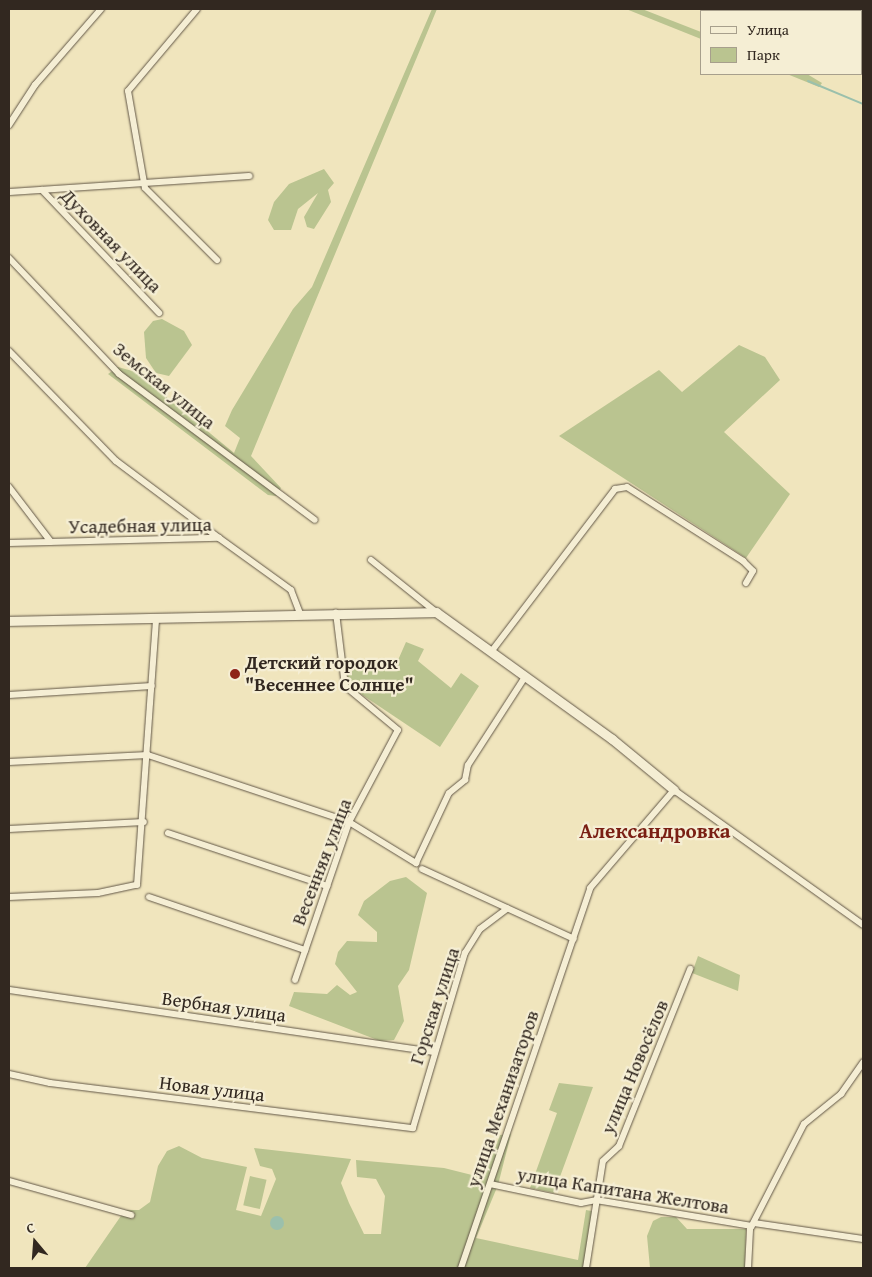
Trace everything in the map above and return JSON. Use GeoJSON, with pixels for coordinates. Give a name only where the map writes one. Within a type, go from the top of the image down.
{"type":"FeatureCollection","features":[{"type":"Feature","properties":{"kind":"street"},"geometry":{"type":"LineString","coordinates":[[9,125],[35,85],[101,9]]}},
{"type":"Feature","properties":{"kind":"street"},"geometry":{"type":"LineString","coordinates":[[197,9],[128,91],[144,183],[217,260]]}},
{"type":"Feature","properties":{"kind":"street"},"geometry":{"type":"LineString","coordinates":[[9,192],[249,176]]}},
{"type":"Feature","properties":{"kind":"street","name":"Духовная улица"},"geometry":{"type":"LineString","coordinates":[[42,190],[160,313]]}},
{"type":"Feature","properties":{"kind":"street","name":"Земская улица"},"geometry":{"type":"LineString","coordinates":[[9,258],[119,374],[315,520]]}},
{"type":"Feature","properties":{"kind":"street"},"geometry":{"type":"LineString","coordinates":[[9,351],[116,461],[219,538]]}},
{"type":"Feature","properties":{"kind":"street"},"geometry":{"type":"LineString","coordinates":[[9,487],[51,542]]}},
{"type":"Feature","properties":{"kind":"street"},"geometry":{"type":"LineString","coordinates":[[491,652],[615,489],[627,487],[744,562],[753,571],[746,583]]}},
{"type":"Feature","properties":{"kind":"street","name":"Усадебная улица"},"geometry":{"type":"LineString","coordinates":[[9,543],[219,538],[291,590],[300,613]]}},
{"type":"Feature","properties":{"kind":"street"},"geometry":{"type":"LineString","coordinates":[[371,560],[436,612],[674,790],[863,925]]}},
{"type":"Feature","properties":{"kind":"street"},"geometry":{"type":"LineString","coordinates":[[9,621],[336,612],[436,612]]}},
{"type":"Feature","properties":{"kind":"street","name":"Весенняя улица"},"geometry":{"type":"LineString","coordinates":[[295,980],[348,822],[398,730],[345,686],[336,612]]}},
{"type":"Feature","properties":{"kind":"street"},"geometry":{"type":"LineString","coordinates":[[9,897],[130,890],[136,885],[141,861],[144,822],[156,618]]}},
{"type":"Feature","properties":{"kind":"street"},"geometry":{"type":"LineString","coordinates":[[9,762],[148,755],[348,822],[416,863],[449,793],[465,780],[468,765],[525,677]]}},
{"type":"Feature","properties":{"kind":"street"},"geometry":{"type":"LineString","coordinates":[[9,695],[152,686]]}},
{"type":"Feature","properties":{"kind":"street","name":"улица Механизаторов"},"geometry":{"type":"LineString","coordinates":[[461,1268],[595,879],[674,790]]}},
{"type":"Feature","properties":{"kind":"street"},"geometry":{"type":"LineString","coordinates":[[9,829],[144,822]]}},
{"type":"Feature","properties":{"kind":"street"},"geometry":{"type":"LineString","coordinates":[[168,833],[327,886]]}},
{"type":"Feature","properties":{"kind":"street"},"geometry":{"type":"LineString","coordinates":[[422,869],[574,939]]}},
{"type":"Feature","properties":{"kind":"street"},"geometry":{"type":"LineString","coordinates":[[149,897],[305,950]]}},
{"type":"Feature","properties":{"kind":"street","name":"Горская улица"},"geometry":{"type":"LineString","coordinates":[[413,1128],[465,953],[480,929],[507,909]]}},
{"type":"Feature","properties":{"kind":"street","name":"улица Новосёлов"},"geometry":{"type":"LineString","coordinates":[[586,1268],[604,1161],[619,1146],[690,969]]}},
{"type":"Feature","properties":{"kind":"street","name":"Вербная улица"},"geometry":{"type":"LineString","coordinates":[[9,990],[435,1052]]}},
{"type":"Feature","properties":{"kind":"street"},"geometry":{"type":"LineString","coordinates":[[748,1268],[753,1225],[804,1124],[841,1094],[863,1062]]}},
{"type":"Feature","properties":{"kind":"street","name":"Новая улица"},"geometry":{"type":"LineString","coordinates":[[9,1074],[50,1083],[413,1128]]}},
{"type":"Feature","properties":{"kind":"street"},"geometry":{"type":"LineString","coordinates":[[9,1181],[130,1215]]}},
{"type":"Feature","properties":{"kind":"street","name":"улица Капитана Желтова"},"geometry":{"type":"LineString","coordinates":[[490,1184],[581,1203],[596,1200],[753,1225],[863,1239]]}},
{"type":"Feature","properties":{"kind":"green space"},"geometry":{"type":"Polygon","coordinates":[[[432,9],[437,9],[251,456],[281,488],[276,496],[268,495],[108,374],[118,367],[136,372],[234,453],[240,438],[225,426],[232,410],[293,309],[312,287],[432,9]]]}},
{"type":"Feature","properties":{"kind":"green space"},"geometry":{"type":"Polygon","coordinates":[[[626,9],[642,9],[700,32],[700,39],[626,9]]]}},
{"type":"Feature","properties":{"kind":"green space"},"geometry":{"type":"Polygon","coordinates":[[[789,75],[809,75],[822,83],[819,87],[789,75]]]}},
{"type":"Feature","properties":{"kind":"green space"},"geometry":{"type":"Polygon","coordinates":[[[324,169],[334,183],[328,190],[331,202],[314,229],[307,227],[304,217],[318,193],[298,209],[291,230],[274,230],[268,220],[274,202],[289,184],[324,169]]]}},
{"type":"Feature","properties":{"kind":"green space"},"geometry":{"type":"Polygon","coordinates":[[[162,319],[184,331],[192,345],[169,376],[156,373],[146,358],[144,332],[153,321],[162,319]]]}},
{"type":"Feature","properties":{"kind":"green space"},"geometry":{"type":"Polygon","coordinates":[[[739,345],[765,357],[780,380],[724,432],[790,494],[746,558],[559,436],[659,370],[682,392],[739,345]]]}},
{"type":"Feature","properties":{"kind":"green space"},"geometry":{"type":"Polygon","coordinates":[[[406,642],[424,649],[418,661],[451,688],[461,673],[479,686],[440,747],[349,686],[346,661],[395,667],[406,642]]]}},
{"type":"Feature","properties":{"kind":"green space"},"geometry":{"type":"Polygon","coordinates":[[[406,877],[427,893],[409,970],[398,986],[404,1021],[394,1040],[380,1041],[289,1006],[294,992],[327,994],[337,985],[350,995],[357,992],[335,964],[338,952],[347,941],[377,942],[377,932],[358,915],[364,901],[390,881],[406,877]]]}},
{"type":"Feature","properties":{"kind":"green space"},"geometry":{"type":"Polygon","coordinates":[[[698,956],[740,975],[738,991],[692,973],[698,956]]]}},
{"type":"Feature","properties":{"kind":"green space"},"geometry":{"type":"Polygon","coordinates":[[[559,1083],[593,1087],[554,1193],[530,1188],[557,1113],[549,1110],[559,1083]]]}},
{"type":"Feature","properties":{"kind":"green space"},"geometry":{"type":"Polygon","coordinates":[[[511,1134],[498,1185],[476,1238],[578,1260],[586,1210],[597,1212],[584,1268],[85,1268],[125,1210],[139,1210],[150,1202],[158,1166],[167,1151],[179,1146],[202,1158],[247,1167],[236,1210],[261,1216],[276,1179],[272,1169],[260,1166],[254,1148],[351,1159],[341,1183],[349,1203],[364,1234],[381,1234],[385,1196],[376,1179],[357,1177],[356,1160],[444,1168],[484,1178],[500,1135],[511,1134]]]}},
{"type":"Feature","properties":{"kind":"green space"},"geometry":{"type":"Polygon","coordinates":[[[250,1176],[267,1180],[260,1209],[243,1205],[250,1176]]]}},
{"type":"Feature","properties":{"kind":"green space"},"geometry":{"type":"Polygon","coordinates":[[[661,1217],[676,1217],[687,1229],[746,1229],[745,1268],[650,1268],[647,1236],[653,1221],[661,1217]]]}},
{"type":"Feature","properties":{"kind":"shaded area"},"geometry":{"type":"Polygon","coordinates":[[[274,1216],[280,1216],[284,1223],[280,1230],[274,1230],[270,1226],[270,1220],[274,1216]]]}},
{"type":"Feature","properties":{"kind":"waterway"},"geometry":{"type":"LineString","coordinates":[[808,81],[863,104]]}},
{"type":"Feature","properties":{"kind":"place","name":"Детский городок \"Весеннее Солнце\""},"geometry":{"type":"Point","coordinates":[235,674]}},
{"type":"Feature","properties":{"kind":"district","name":"Александровка"},"geometry":{"type":"Point","coordinates":[655,831]}}]}
